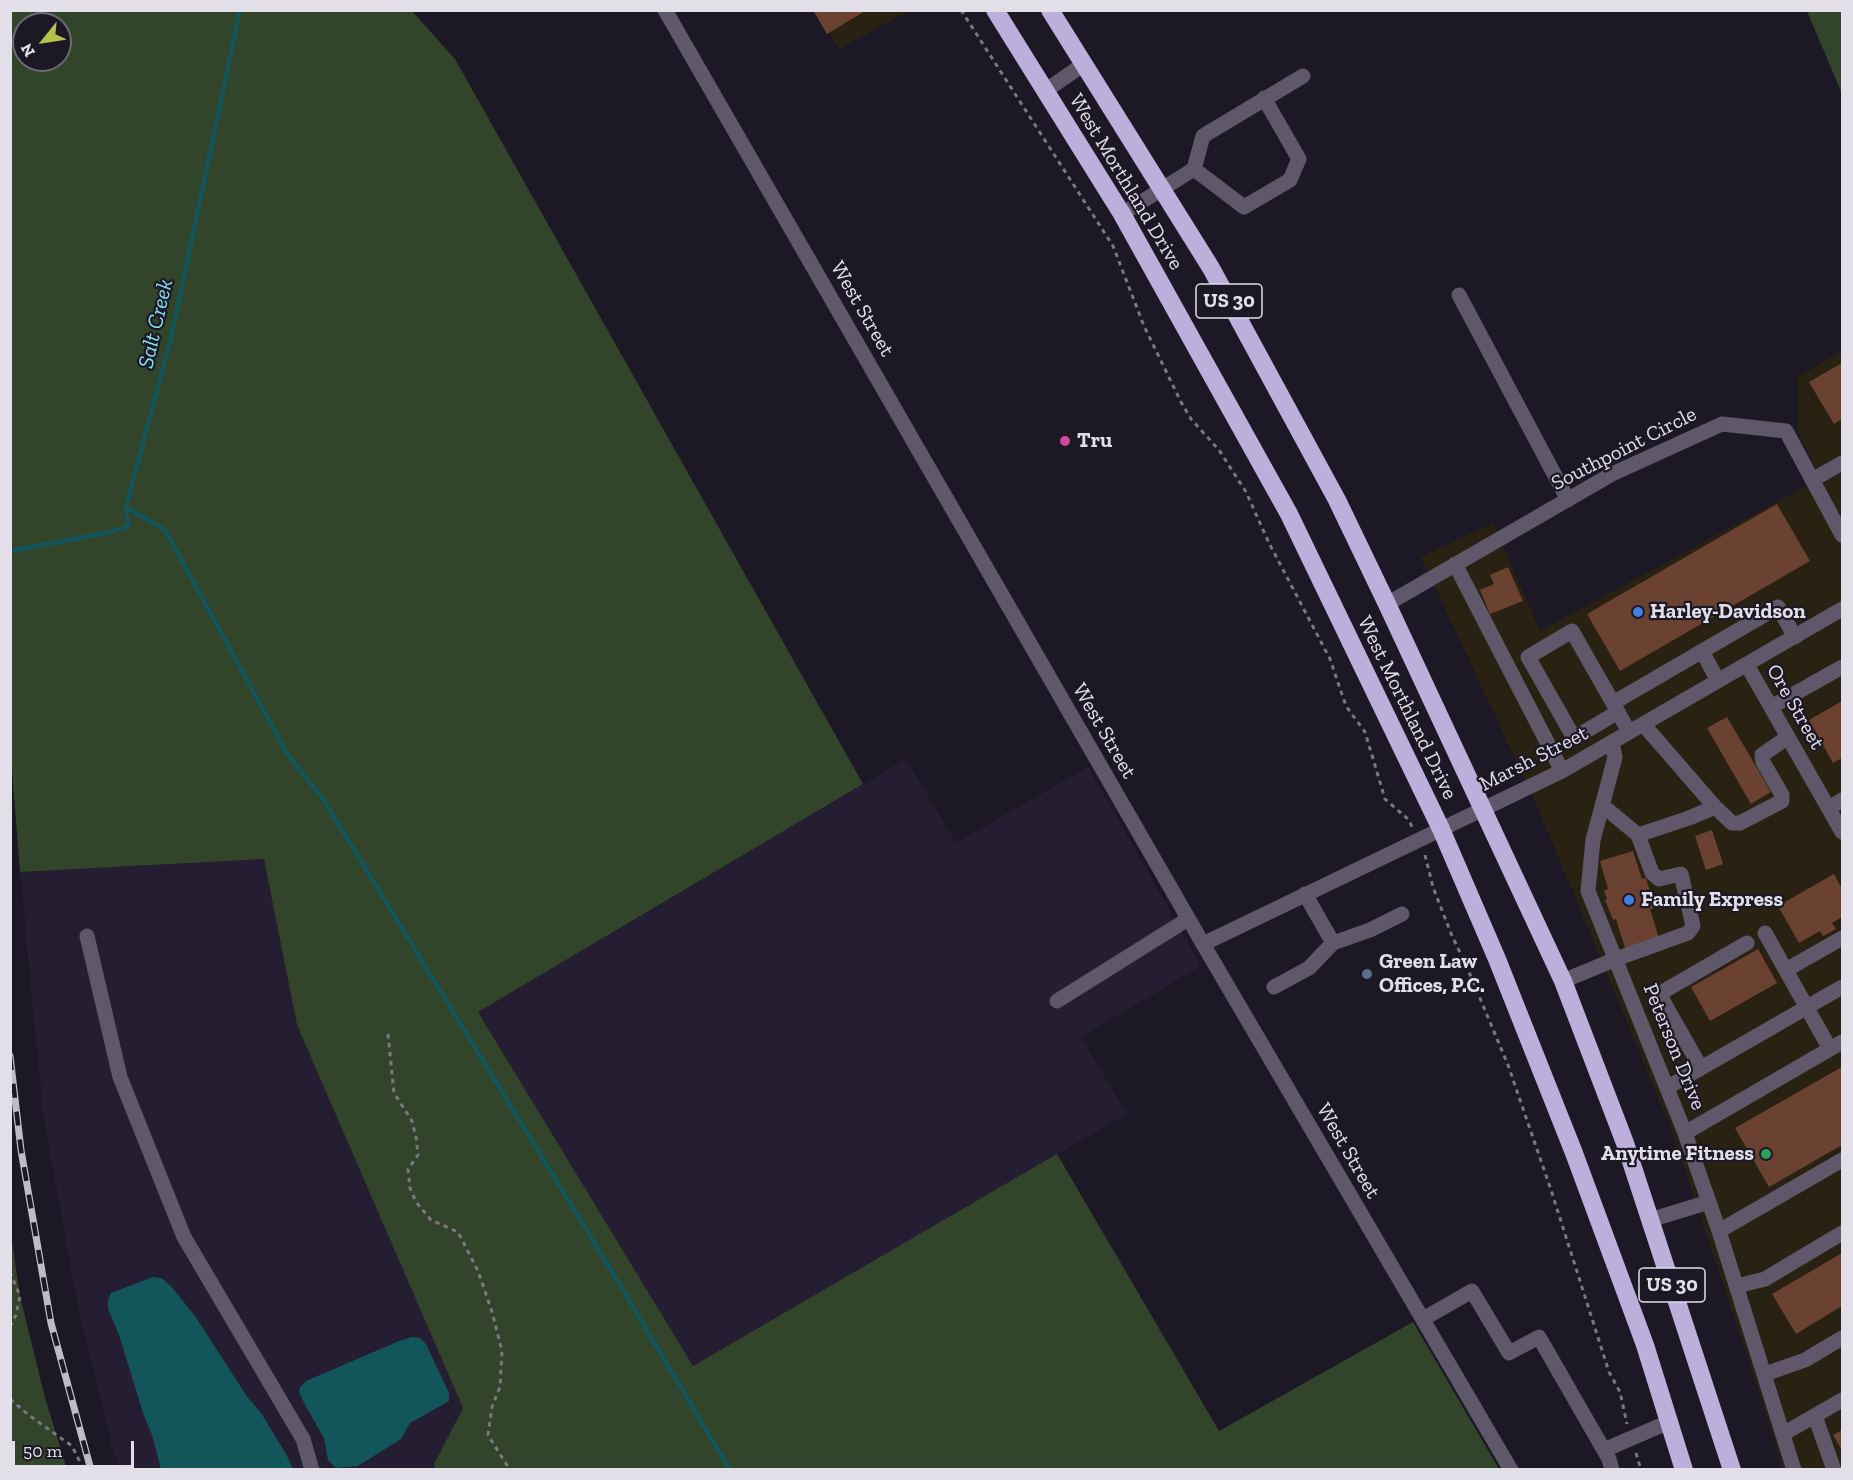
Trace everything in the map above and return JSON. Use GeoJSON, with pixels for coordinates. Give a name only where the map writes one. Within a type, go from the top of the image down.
{"type":"FeatureCollection","features":[{"type":"Feature","properties":{"kind":"highway","name":"West Morthland Drive"},"geometry":{"type":"LineString","coordinates":[[995,10],[1122,214],[1289,514],[1441,829],[1497,959],[1574,1154],[1645,1345],[1684,1470]]}},
{"type":"Feature","properties":{"kind":"highway","name":"West Morthland Drive"},"geometry":{"type":"LineString","coordinates":[[1050,10],[1211,268],[1279,391],[1337,500],[1483,809],[1563,981],[1625,1143],[1732,1470]]}},
{"type":"Feature","properties":{"kind":"street","name":"West Street"},"geometry":{"type":"LineString","coordinates":[[665,10],[1188,919],[1511,1470]]}},
{"type":"Feature","properties":{"kind":"street"},"geometry":{"type":"LineString","coordinates":[[1045,91],[1084,64]]}},
{"type":"Feature","properties":{"kind":"street"},"geometry":{"type":"LineString","coordinates":[[1122,214],[1194,168],[1203,136],[1303,76]]}},
{"type":"Feature","properties":{"kind":"street"},"geometry":{"type":"LineString","coordinates":[[1194,168],[1244,207],[1290,180],[1299,159],[1264,98]]}},
{"type":"Feature","properties":{"kind":"street"},"geometry":{"type":"LineString","coordinates":[[1459,295],[1568,500]]}},
{"type":"Feature","properties":{"kind":"street","name":"Southpoint Circle"},"geometry":{"type":"LineString","coordinates":[[1387,604],[1612,474],[1722,424],[1786,431],[1842,535]]}},
{"type":"Feature","properties":{"kind":"street"},"geometry":{"type":"LineString","coordinates":[[1812,480],[1842,463]]}},
{"type":"Feature","properties":{"kind":"street"},"geometry":{"type":"LineString","coordinates":[[1455,564],[1562,771]]}},
{"type":"Feature","properties":{"kind":"street"},"geometry":{"type":"LineString","coordinates":[[1629,732],[1616,708],[1572,631],[1528,657],[1574,738],[1616,708],[1702,651],[1778,607],[1795,637]]}},
{"type":"Feature","properties":{"kind":"street","name":"Marsh Street"},"geometry":{"type":"LineString","coordinates":[[1203,944],[1562,771],[1842,609]]}},
{"type":"Feature","properties":{"kind":"street"},"geometry":{"type":"LineString","coordinates":[[1702,651],[1718,681]]}},
{"type":"Feature","properties":{"kind":"street","name":"Ore Street"},"geometry":{"type":"LineString","coordinates":[[1747,665],[1842,832]]}},
{"type":"Feature","properties":{"kind":"street"},"geometry":{"type":"LineString","coordinates":[[1771,707],[1842,667]]}},
{"type":"Feature","properties":{"kind":"street"},"geometry":{"type":"LineString","coordinates":[[1643,724],[1715,807],[1732,823],[1740,823],[1782,801],[1782,795],[1763,762],[1762,755],[1788,737]]}},
{"type":"Feature","properties":{"kind":"street","name":"Peterson Drive"},"geometry":{"type":"LineString","coordinates":[[1612,742],[1615,757],[1593,840],[1588,891],[1685,1133],[1737,1286],[1794,1470]]}},
{"type":"Feature","properties":{"kind":"street"},"geometry":{"type":"LineString","coordinates":[[1829,808],[1842,800]]}},
{"type":"Feature","properties":{"kind":"street"},"geometry":{"type":"LineString","coordinates":[[1563,981],[1688,933],[1693,926],[1681,874],[1659,879],[1652,873],[1638,835],[1602,805]]}},
{"type":"Feature","properties":{"kind":"street"},"geometry":{"type":"LineString","coordinates":[[1638,835],[1715,807]]}},
{"type":"Feature","properties":{"kind":"street"},"geometry":{"type":"LineString","coordinates":[[1305,894],[1333,943]]}},
{"type":"Feature","properties":{"kind":"street"},"geometry":{"type":"LineString","coordinates":[[1274,987],[1309,968],[1333,943],[1370,930],[1402,914]]}},
{"type":"Feature","properties":{"kind":"street"},"geometry":{"type":"LineString","coordinates":[[1057,1001],[1188,919]]}},
{"type":"Feature","properties":{"kind":"street"},"geometry":{"type":"LineString","coordinates":[[1685,1133],[1836,1045],[1807,1007],[1765,933]]}},
{"type":"Feature","properties":{"kind":"street"},"geometry":{"type":"LineString","coordinates":[[87,936],[120,1077],[184,1237],[303,1439],[312,1470]]}},
{"type":"Feature","properties":{"kind":"street"},"geometry":{"type":"LineString","coordinates":[[1786,970],[1842,938]]}},
{"type":"Feature","properties":{"kind":"street"},"geometry":{"type":"LineString","coordinates":[[1701,1068],[1659,994],[1747,943]]}},
{"type":"Feature","properties":{"kind":"street"},"geometry":{"type":"LineString","coordinates":[[1668,1087],[1842,987]]}},
{"type":"Feature","properties":{"kind":"street"},"geometry":{"type":"LineString","coordinates":[[1719,1231],[1842,1160]]}},
{"type":"Feature","properties":{"kind":"street"},"geometry":{"type":"LineString","coordinates":[[1650,1220],[1709,1202]]}},
{"type":"Feature","properties":{"kind":"street"},"geometry":{"type":"LineString","coordinates":[[1737,1286],[1765,1279],[1842,1233]]}},
{"type":"Feature","properties":{"kind":"street"},"geometry":{"type":"LineString","coordinates":[[1423,1319],[1472,1291],[1509,1353],[1539,1337],[1604,1450],[1612,1470]]}},
{"type":"Feature","properties":{"kind":"street"},"geometry":{"type":"LineString","coordinates":[[1765,1374],[1805,1360],[1842,1338]]}},
{"type":"Feature","properties":{"kind":"street"},"geometry":{"type":"LineString","coordinates":[[1783,1434],[1842,1400]]}},
{"type":"Feature","properties":{"kind":"street"},"geometry":{"type":"LineString","coordinates":[[1815,1416],[1834,1470]]}},
{"type":"Feature","properties":{"kind":"street"},"geometry":{"type":"LineString","coordinates":[[1604,1450],[1669,1422]]}},
{"type":"Feature","properties":{"kind":"path"},"geometry":{"type":"LineString","coordinates":[[961,10],[1113,246],[1144,326],[1181,402],[1191,419],[1219,450],[1246,492],[1269,543],[1330,659],[1346,706],[1365,732],[1385,799],[1409,820],[1426,857],[1433,887],[1452,936],[1508,1065],[1609,1372],[1620,1392],[1641,1470]]}},
{"type":"Feature","properties":{"kind":"path"},"geometry":{"type":"LineString","coordinates":[[388,1034],[394,1093],[412,1121],[416,1137],[418,1155],[408,1169],[410,1188],[416,1202],[431,1220],[458,1232],[478,1271],[492,1312],[501,1351],[500,1387],[492,1407],[488,1435],[510,1470]]}},
{"type":"Feature","properties":{"kind":"path"},"geometry":{"type":"LineString","coordinates":[[10,1272],[20,1296],[16,1315],[10,1327]]}},
{"type":"Feature","properties":{"kind":"path"},"geometry":{"type":"LineString","coordinates":[[10,1399],[72,1446],[84,1470]]}},
{"type":"Feature","properties":{"kind":"path"},"geometry":{"type":"LineString","coordinates":[[10,1463],[14,1470]]}},
{"type":"Feature","properties":{"kind":"shaded area"},"geometry":{"type":"Polygon","coordinates":[[[10,11],[412,11],[455,59],[863,784],[478,1012],[693,1366],[1057,1154],[1219,1431],[1413,1322],[1499,1469],[435,1469],[434,1464],[463,1408],[297,1025],[264,859],[20,872],[10,744],[10,11]]]}},
{"type":"Feature","properties":{"kind":"shaded area"},"geometry":{"type":"Polygon","coordinates":[[[816,11],[909,11],[839,49],[816,11]]]}},
{"type":"Feature","properties":{"kind":"shaded area"},"geometry":{"type":"Polygon","coordinates":[[[1807,11],[1842,11],[1842,94],[1807,11]]]}},
{"type":"Feature","properties":{"kind":"shaded area"},"geometry":{"type":"Polygon","coordinates":[[[1842,351],[1842,1469],[1783,1469],[1670,1126],[1536,803],[1421,557],[1493,523],[1540,631],[1821,478],[1798,432],[1797,377],[1842,351]]]}},
{"type":"Feature","properties":{"kind":"shaded area"},"geometry":{"type":"Polygon","coordinates":[[[906,759],[956,843],[1088,767],[1201,966],[1081,1037],[1127,1114],[693,1366],[478,1012],[906,759]]]}},
{"type":"Feature","properties":{"kind":"shaded area"},"geometry":{"type":"Polygon","coordinates":[[[264,859],[297,1025],[463,1408],[434,1464],[435,1469],[120,1469],[111,1444],[78,1306],[43,1113],[20,872],[264,859]]]}},
{"type":"Feature","properties":{"kind":"shaded area"},"geometry":{"type":"Polygon","coordinates":[[[10,1228],[20,1296],[45,1398],[67,1469],[11,1469],[10,1228]]]}},
{"type":"Feature","properties":{"kind":"shaded area"},"geometry":{"type":"Polygon","coordinates":[[[153,1277],[161,1278],[170,1285],[195,1316],[248,1398],[261,1413],[293,1469],[161,1469],[119,1335],[108,1309],[111,1293],[153,1277]]]}},
{"type":"Feature","properties":{"kind":"shaded area"},"geometry":{"type":"Polygon","coordinates":[[[412,1337],[420,1338],[426,1344],[449,1393],[449,1401],[410,1423],[401,1439],[366,1461],[357,1466],[336,1468],[328,1460],[324,1438],[305,1405],[299,1392],[300,1387],[306,1381],[412,1337]]]}},
{"type":"Feature","properties":{"kind":"building"},"geometry":{"type":"Polygon","coordinates":[[[813,10],[867,10],[827,34],[813,10]]]}},
{"type":"Feature","properties":{"kind":"building"},"geometry":{"type":"Polygon","coordinates":[[[1842,363],[1842,419],[1834,424],[1809,382],[1842,363]]]}},
{"type":"Feature","properties":{"kind":"building"},"geometry":{"type":"Polygon","coordinates":[[[1777,504],[1810,561],[1620,671],[1587,614],[1777,504]]]}},
{"type":"Feature","properties":{"kind":"building"},"geometry":{"type":"Polygon","coordinates":[[[1508,567],[1523,601],[1490,614],[1480,590],[1494,584],[1490,575],[1508,567]]]}},
{"type":"Feature","properties":{"kind":"building"},"geometry":{"type":"Polygon","coordinates":[[[1842,701],[1842,758],[1833,763],[1809,720],[1842,701]]]}},
{"type":"Feature","properties":{"kind":"building"},"geometry":{"type":"Polygon","coordinates":[[[1727,717],[1771,792],[1751,804],[1707,728],[1727,717]]]}},
{"type":"Feature","properties":{"kind":"building"},"geometry":{"type":"Polygon","coordinates":[[[1712,830],[1723,864],[1706,870],[1695,836],[1712,830]]]}},
{"type":"Feature","properties":{"kind":"building"},"geometry":{"type":"Polygon","coordinates":[[[1633,851],[1642,879],[1646,878],[1655,908],[1650,909],[1659,938],[1625,948],[1616,919],[1613,920],[1605,900],[1607,899],[1604,891],[1608,889],[1600,861],[1633,851]]]}},
{"type":"Feature","properties":{"kind":"building"},"geometry":{"type":"Polygon","coordinates":[[[1834,874],[1842,889],[1842,917],[1832,923],[1836,929],[1823,936],[1820,931],[1799,943],[1778,906],[1834,874]]]}},
{"type":"Feature","properties":{"kind":"building"},"geometry":{"type":"Polygon","coordinates":[[[1758,949],[1777,983],[1710,1021],[1691,987],[1758,949]]]}},
{"type":"Feature","properties":{"kind":"building"},"geometry":{"type":"Polygon","coordinates":[[[1842,1067],[1842,1145],[1769,1187],[1735,1128],[1842,1067]]]}},
{"type":"Feature","properties":{"kind":"building"},"geometry":{"type":"Polygon","coordinates":[[[1842,1253],[1842,1306],[1796,1334],[1772,1294],[1842,1253]]]}},
{"type":"Feature","properties":{"kind":"building"},"geometry":{"type":"Polygon","coordinates":[[[1842,1430],[1842,1450],[1833,1435],[1842,1430]]]}},
{"type":"Feature","properties":{"kind":"waterway","name":"Salt Creek"},"geometry":{"type":"LineString","coordinates":[[10,551],[111,532],[128,526],[126,507],[171,338],[240,10]]}},
{"type":"Feature","properties":{"kind":"waterway"},"geometry":{"type":"LineString","coordinates":[[126,507],[165,530],[288,755],[323,799],[614,1275],[730,1470]]}},
{"type":"Feature","properties":{"kind":"railway"},"geometry":{"type":"LineString","coordinates":[[10,1056],[21,1150],[51,1323],[91,1470]]}},
{"type":"Feature","properties":{"kind":"place","name":"Tru"},"geometry":{"type":"Point","coordinates":[1065,441]}},
{"type":"Feature","properties":{"kind":"place","name":"Harley-Davidson"},"geometry":{"type":"Point","coordinates":[1638,612]}},
{"type":"Feature","properties":{"kind":"place","name":"Family Express"},"geometry":{"type":"Point","coordinates":[1629,900]}},
{"type":"Feature","properties":{"kind":"place","name":"Green Law Offices, P.C."},"geometry":{"type":"Point","coordinates":[1367,974]}},
{"type":"Feature","properties":{"kind":"place","name":"Anytime Fitness"},"geometry":{"type":"Point","coordinates":[1766,1154]}}]}
